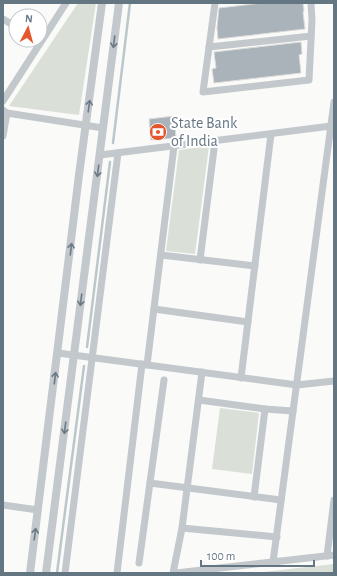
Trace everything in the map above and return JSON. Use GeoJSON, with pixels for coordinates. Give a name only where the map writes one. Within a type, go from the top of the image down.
{"type":"FeatureCollection","features":[{"type":"Feature","properties":{"kind":"street"},"geometry":{"type":"LineString","coordinates":[[48,28],[66,3]]}},
{"type":"Feature","properties":{"kind":"street"},"geometry":{"type":"LineString","coordinates":[[30,573],[102,3]]}},
{"type":"Feature","properties":{"kind":"street"},"geometry":{"type":"LineString","coordinates":[[46,573],[119,3]]}},
{"type":"Feature","properties":{"kind":"street"},"geometry":{"type":"LineString","coordinates":[[217,3],[203,92],[309,80],[312,20],[310,3]]}},
{"type":"Feature","properties":{"kind":"street"},"geometry":{"type":"LineString","coordinates":[[209,47],[311,36]]}},
{"type":"Feature","properties":{"kind":"street"},"geometry":{"type":"LineString","coordinates":[[3,102],[34,48]]}},
{"type":"Feature","properties":{"kind":"street"},"geometry":{"type":"LineString","coordinates":[[273,562],[334,107]]}},
{"type":"Feature","properties":{"kind":"street"},"geometry":{"type":"LineString","coordinates":[[3,136],[5,112],[104,128]]}},
{"type":"Feature","properties":{"kind":"street"},"geometry":{"type":"LineString","coordinates":[[100,155],[331,126]]}},
{"type":"Feature","properties":{"kind":"street"},"geometry":{"type":"LineString","coordinates":[[241,378],[272,134]]}},
{"type":"Feature","properties":{"kind":"street"},"geometry":{"type":"LineString","coordinates":[[200,260],[215,141]]}},
{"type":"Feature","properties":{"kind":"street"},"geometry":{"type":"LineString","coordinates":[[117,573],[145,364],[154,309],[174,146]]}},
{"type":"Feature","properties":{"kind":"street"},"geometry":{"type":"LineString","coordinates":[[65,573],[118,153]]}},
{"type":"Feature","properties":{"kind":"street"},"geometry":{"type":"LineString","coordinates":[[161,255],[255,266]]}},
{"type":"Feature","properties":{"kind":"street"},"geometry":{"type":"LineString","coordinates":[[154,309],[248,322]]}},
{"type":"Feature","properties":{"kind":"street"},"geometry":{"type":"LineString","coordinates":[[58,352],[297,385],[334,381]]}},
{"type":"Feature","properties":{"kind":"street"},"geometry":{"type":"LineString","coordinates":[[173,573],[182,528],[202,372]]}},
{"type":"Feature","properties":{"kind":"street"},"geometry":{"type":"LineString","coordinates":[[139,562],[164,380]]}},
{"type":"Feature","properties":{"kind":"street"},"geometry":{"type":"LineString","coordinates":[[199,400],[265,409],[293,411]]}},
{"type":"Feature","properties":{"kind":"street"},"geometry":{"type":"LineString","coordinates":[[254,497],[265,409]]}},
{"type":"Feature","properties":{"kind":"street"},"geometry":{"type":"LineString","coordinates":[[150,483],[282,500]]}},
{"type":"Feature","properties":{"kind":"street"},"geometry":{"type":"LineString","coordinates":[[176,573],[330,556],[334,500]]}},
{"type":"Feature","properties":{"kind":"street"},"geometry":{"type":"LineString","coordinates":[[3,505],[38,510]]}},
{"type":"Feature","properties":{"kind":"street"},"geometry":{"type":"LineString","coordinates":[[182,528],[276,537]]}},
{"type":"Feature","properties":{"kind":"shaded area"},"geometry":{"type":"Polygon","coordinates":[[[78,3],[96,3],[79,115],[9,106],[78,3]]]}},
{"type":"Feature","properties":{"kind":"shaded area"},"geometry":{"type":"Polygon","coordinates":[[[209,146],[195,254],[166,251],[179,150],[209,146]]]}},
{"type":"Feature","properties":{"kind":"shaded area"},"geometry":{"type":"Polygon","coordinates":[[[220,408],[259,413],[252,474],[212,469],[220,408]]]}},
{"type":"Feature","properties":{"kind":"shaded area"},"geometry":{"type":"Polygon","coordinates":[[[334,564],[334,573],[253,573],[334,564]]]}},
{"type":"Feature","properties":{"kind":"building"},"geometry":{"type":"Polygon","coordinates":[[[262,3],[303,3],[305,29],[218,39],[217,28],[219,8],[262,3]]]}},
{"type":"Feature","properties":{"kind":"building"},"geometry":{"type":"Polygon","coordinates":[[[301,42],[302,54],[299,55],[301,73],[214,83],[212,69],[216,68],[214,52],[301,42]]]}},
{"type":"Feature","properties":{"kind":"building"},"geometry":{"type":"Polygon","coordinates":[[[174,116],[176,138],[151,140],[149,119],[174,116]]]}},
{"type":"Feature","properties":{"kind":"waterway"},"geometry":{"type":"LineString","coordinates":[[113,143],[130,3]]}},
{"type":"Feature","properties":{"kind":"waterway"},"geometry":{"type":"LineString","coordinates":[[87,347],[110,162]]}},
{"type":"Feature","properties":{"kind":"waterway"},"geometry":{"type":"LineString","coordinates":[[57,573],[84,366]]}},
{"type":"Feature","properties":{"kind":"place","name":"State Bank of India"},"geometry":{"type":"Point","coordinates":[158,132]}}]}
